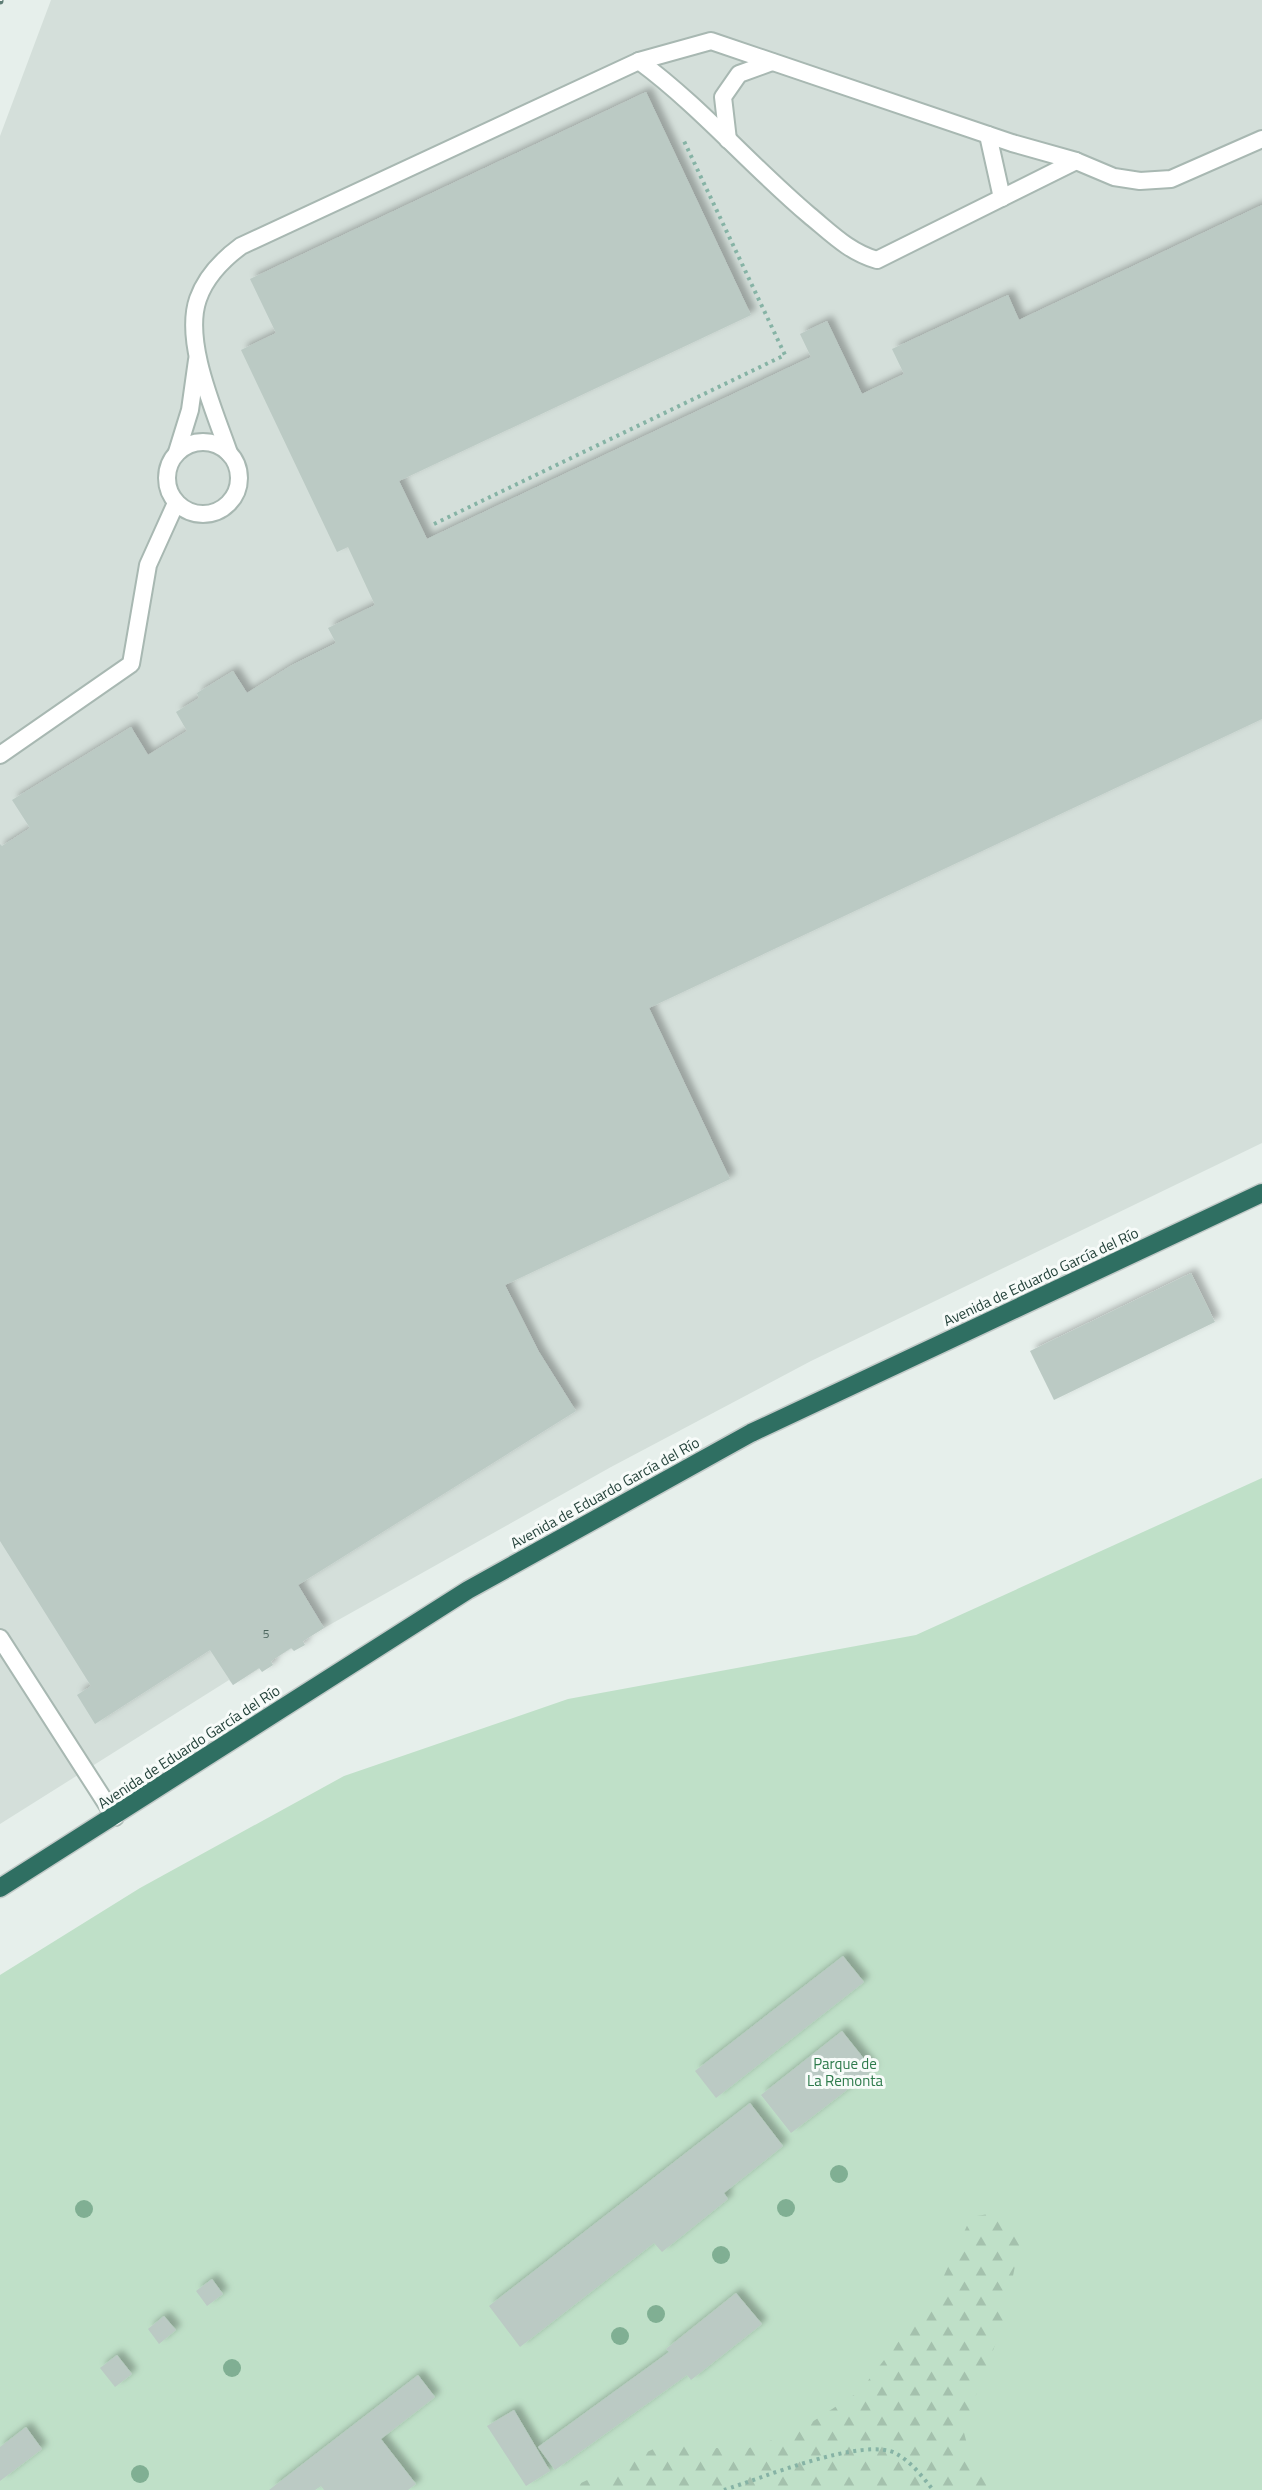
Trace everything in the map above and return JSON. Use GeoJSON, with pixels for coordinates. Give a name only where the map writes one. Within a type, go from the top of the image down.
{"type":"FeatureCollection","features":[{"type":"Feature","properties":{"kind":"highway","name":"Avenida de Eduardo García del Río"},"geometry":{"type":"LineString","coordinates":[[0,1888],[115,1817],[468,1590],[740,1439],[1262,1193]]}},
{"type":"Feature","properties":{"kind":"lane"},"geometry":{"type":"LineString","coordinates":[[198,357],[190,410],[177,452],[166,477],[169,492],[176,503],[188,512],[202,514],[216,512],[228,504],[236,493],[239,478],[237,465],[229,453],[198,357],[195,325],[197,301],[208,279],[222,261],[241,246],[639,60],[711,42],[988,135],[1076,161],[1114,177],[1140,181],[1171,179],[1262,139]]}},
{"type":"Feature","properties":{"kind":"lane"},"geometry":{"type":"LineString","coordinates":[[639,60],[672,85],[775,186],[856,254],[877,260],[1076,161]]}},
{"type":"Feature","properties":{"kind":"lane"},"geometry":{"type":"LineString","coordinates":[[728,140],[723,97],[739,74],[772,62]]}},
{"type":"Feature","properties":{"kind":"lane"},"geometry":{"type":"LineString","coordinates":[[988,135],[1002,198]]}},
{"type":"Feature","properties":{"kind":"lane"},"geometry":{"type":"LineString","coordinates":[[177,452],[190,445],[204,442],[218,445],[229,453]]}},
{"type":"Feature","properties":{"kind":"lane"},"geometry":{"type":"LineString","coordinates":[[0,754],[131,664],[148,565],[176,503]]}},
{"type":"Feature","properties":{"kind":"lane"},"geometry":{"type":"LineString","coordinates":[[0,1638],[115,1817]]}},
{"type":"Feature","properties":{"kind":"path"},"geometry":{"type":"LineString","coordinates":[[434,524],[785,355],[682,136]]}},
{"type":"Feature","properties":{"kind":"path"},"geometry":{"type":"LineString","coordinates":[[724,2490],[836,2454],[873,2447],[896,2453],[922,2475],[933,2490]]}},
{"type":"Feature","properties":{"kind":"shaded area"},"geometry":{"type":"Polygon","coordinates":[[[51,0],[1262,0],[1262,1143],[811,1361],[611,1467],[324,1628],[233,1685],[229,1680],[0,1824],[0,136],[51,0]]]}},
{"type":"Feature","properties":{"kind":"green space","name":"Parque de La Remonta"},"geometry":{"type":"Polygon","coordinates":[[[1262,1478],[1262,2490],[0,2490],[0,1975],[140,1888],[344,1776],[568,1699],[916,1635],[1262,1478]]]}},
{"type":"Feature","properties":{"kind":"green space"},"geometry":{"type":"Polygon","coordinates":[[[1000,2212],[1020,2242],[1003,2324],[963,2429],[970,2455],[995,2490],[566,2490],[664,2444],[743,2450],[798,2431],[860,2391],[936,2293],[971,2217],[1000,2212]]]}},
{"type":"Feature","properties":{"kind":"building"},"geometry":{"type":"Polygon","coordinates":[[[646,92],[751,315],[399,481],[427,539],[811,357],[800,334],[827,321],[862,394],[904,374],[892,349],[1008,295],[1019,320],[1262,205],[1262,719],[649,1008],[730,1179],[505,1285],[539,1352],[576,1411],[298,1585],[324,1628],[303,1641],[305,1645],[294,1651],[291,1648],[271,1661],[273,1665],[262,1672],[259,1668],[233,1685],[210,1650],[95,1724],[77,1695],[91,1686],[0,1541],[0,844],[2,846],[30,828],[12,800],[131,727],[148,755],[187,731],[176,712],[199,698],[197,693],[233,671],[247,693],[292,665],[336,643],[328,628],[375,605],[348,547],[337,552],[241,350],[276,333],[250,279],[646,92]]]}},
{"type":"Feature","properties":{"kind":"building"},"geometry":{"type":"Polygon","coordinates":[[[1191,1273],[1215,1322],[1054,1400],[1030,1351],[1191,1273]]]}},
{"type":"Feature","properties":{"kind":"building"},"geometry":{"type":"Polygon","coordinates":[[[843,1956],[864,1982],[716,2098],[695,2071],[843,1956]]]}},
{"type":"Feature","properties":{"kind":"building"},"geometry":{"type":"Polygon","coordinates":[[[842,2031],[873,2070],[791,2133],[761,2095],[842,2031]]]}},
{"type":"Feature","properties":{"kind":"building"},"geometry":{"type":"Polygon","coordinates":[[[750,2103],[783,2146],[724,2193],[728,2199],[662,2252],[654,2243],[520,2347],[489,2306],[750,2103]]]}},
{"type":"Feature","properties":{"kind":"building"},"geometry":{"type":"Polygon","coordinates":[[[212,2279],[223,2294],[207,2306],[196,2291],[212,2279]]]}},
{"type":"Feature","properties":{"kind":"building"},"geometry":{"type":"Polygon","coordinates":[[[736,2293],[762,2324],[691,2380],[687,2375],[555,2470],[538,2447],[669,2352],[666,2349],[736,2293]]]}},
{"type":"Feature","properties":{"kind":"building"},"geometry":{"type":"Polygon","coordinates":[[[164,2316],[176,2330],[159,2344],[148,2329],[164,2316]]]}},
{"type":"Feature","properties":{"kind":"building"},"geometry":{"type":"Polygon","coordinates":[[[117,2355],[132,2374],[115,2387],[100,2368],[117,2355]]]}},
{"type":"Feature","properties":{"kind":"building"},"geometry":{"type":"Polygon","coordinates":[[[418,2375],[435,2397],[381,2439],[416,2484],[408,2490],[324,2490],[321,2486],[315,2490],[269,2490],[418,2375]]]}},
{"type":"Feature","properties":{"kind":"building"},"geometry":{"type":"Polygon","coordinates":[[[514,2410],[550,2471],[526,2486],[487,2426],[514,2410]]]}},
{"type":"Feature","properties":{"kind":"building"},"geometry":{"type":"Polygon","coordinates":[[[26,2427],[42,2449],[0,2481],[0,2447],[26,2427]]]}}]}
